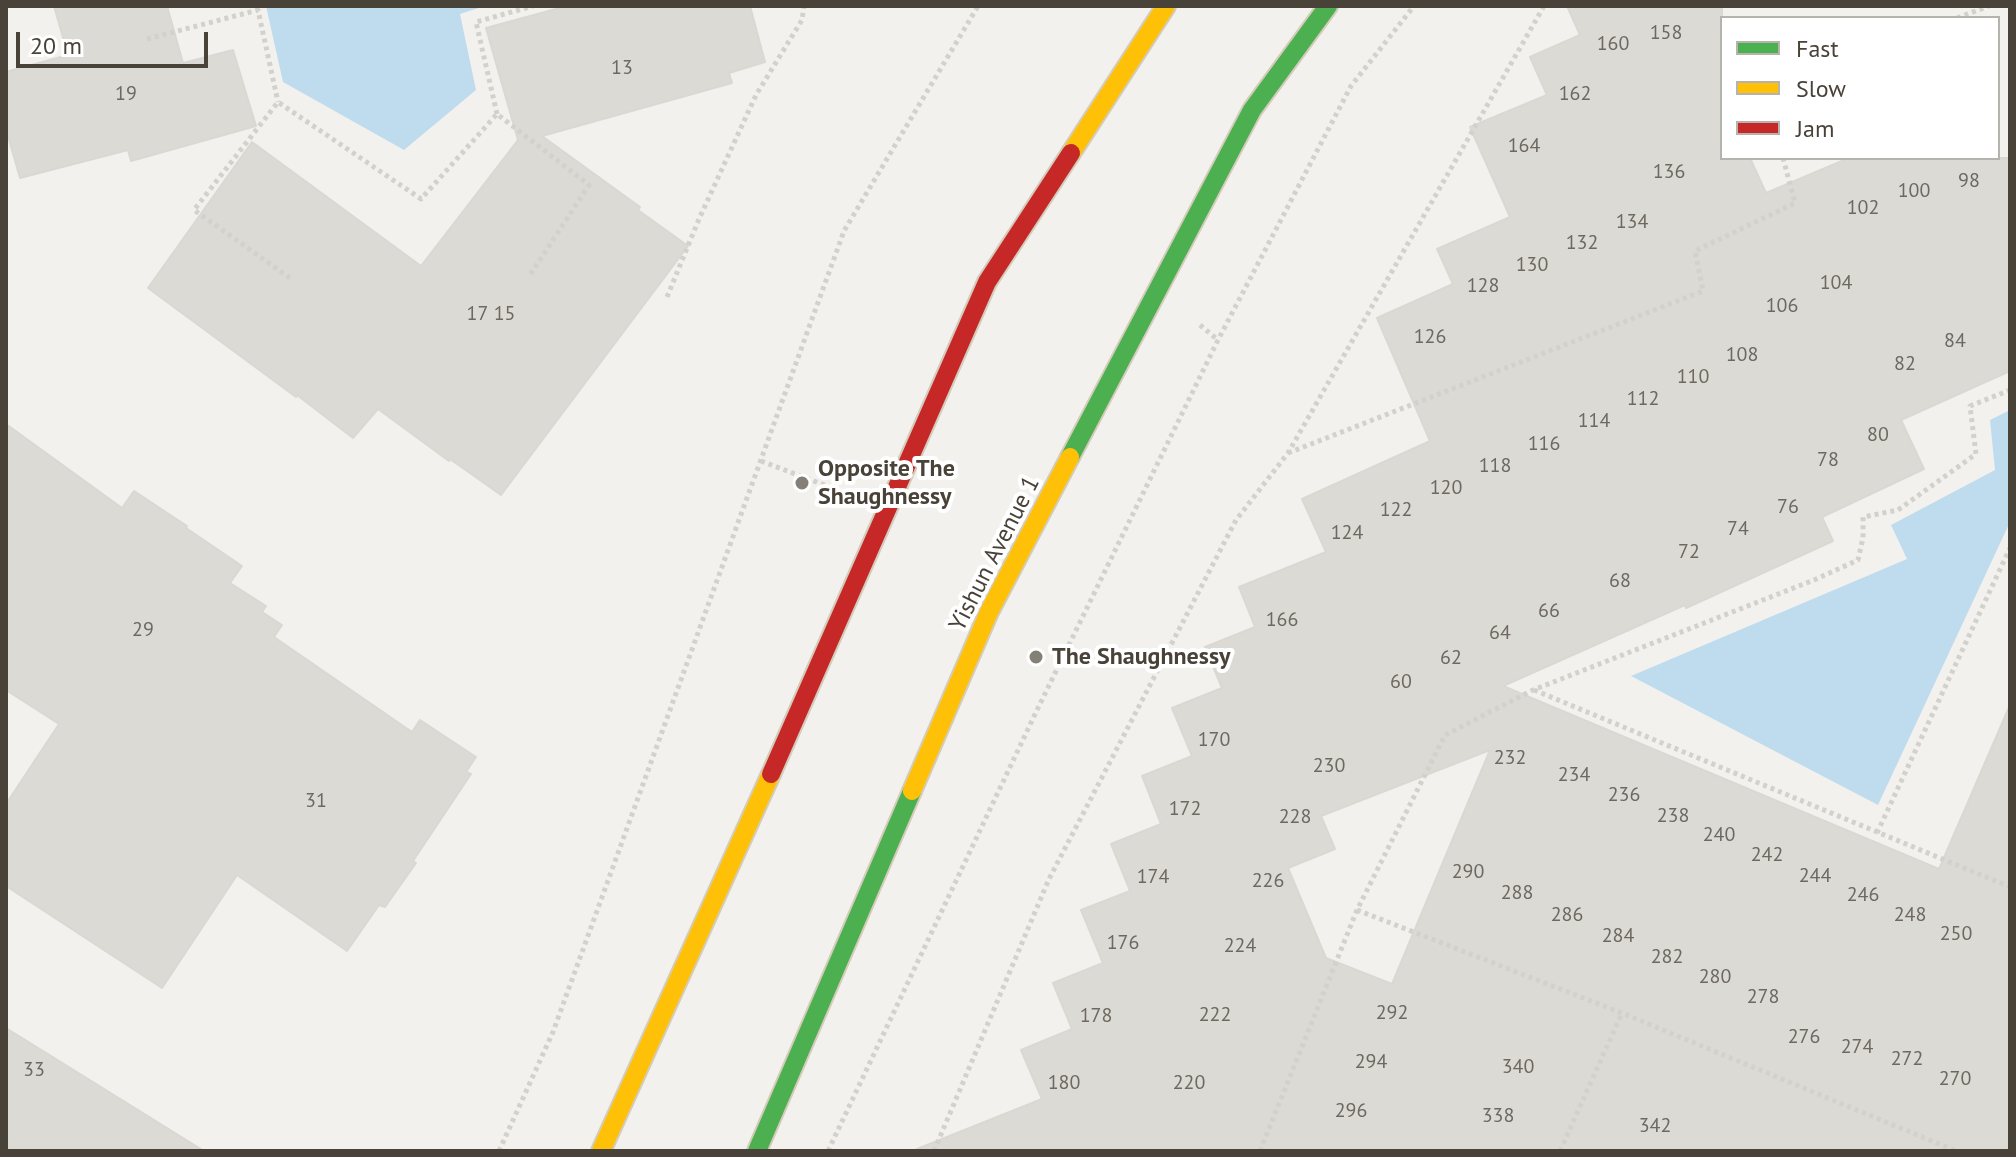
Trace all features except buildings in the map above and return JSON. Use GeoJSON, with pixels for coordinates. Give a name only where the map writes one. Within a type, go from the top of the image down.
{"type":"FeatureCollection","features":[{"type":"Feature","properties":{"kind":"main road"},"geometry":{"type":"LineString","coordinates":[[601,1151],[987,282],[1166,6]]}},
{"type":"Feature","properties":{"kind":"main road","name":"Yishun Avenue 1"},"geometry":{"type":"LineString","coordinates":[[757,1151],[989,612],[1252,110],[1328,6]]}},
{"type":"Feature","properties":{"kind":"path"},"geometry":{"type":"LineString","coordinates":[[530,275],[589,185],[497,114],[476,22],[533,6]]}},
{"type":"Feature","properties":{"kind":"path"},"geometry":{"type":"LineString","coordinates":[[667,297],[756,95],[802,20],[804,6]]}},
{"type":"Feature","properties":{"kind":"path"},"geometry":{"type":"LineString","coordinates":[[499,1151],[553,1032],[844,231],[978,6]]}},
{"type":"Feature","properties":{"kind":"path"},"geometry":{"type":"LineString","coordinates":[[828,1151],[1038,708],[1218,340],[1351,86],[1414,6]]}},
{"type":"Feature","properties":{"kind":"path"},"geometry":{"type":"LineString","coordinates":[[934,1151],[1049,879],[1236,520],[1288,453],[1544,6]]}},
{"type":"Feature","properties":{"kind":"path"},"geometry":{"type":"LineString","coordinates":[[1962,16],[1989,6]]}},
{"type":"Feature","properties":{"kind":"path"},"geometry":{"type":"LineString","coordinates":[[147,39],[257,8],[278,102],[421,199],[497,114]]}},
{"type":"Feature","properties":{"kind":"path"},"geometry":{"type":"LineString","coordinates":[[278,102],[194,210],[290,278]]}},
{"type":"Feature","properties":{"kind":"path"},"geometry":{"type":"LineString","coordinates":[[1288,453],[1703,291],[1695,251],[1795,203],[1784,160]]}},
{"type":"Feature","properties":{"kind":"path"},"geometry":{"type":"LineString","coordinates":[[1260,1151],[1357,910],[1445,735],[1533,690],[1858,560],[1863,538],[1863,517],[1898,510],[1976,454],[1970,406],[2010,390]]}},
{"type":"Feature","properties":{"kind":"path"},"geometry":{"type":"LineString","coordinates":[[761,461],[888,509]]}},
{"type":"Feature","properties":{"kind":"path"},"geometry":{"type":"LineString","coordinates":[[1877,833],[2010,548]]}},
{"type":"Feature","properties":{"kind":"path"},"geometry":{"type":"LineString","coordinates":[[1533,690],[2010,887]]}},
{"type":"Feature","properties":{"kind":"path"},"geometry":{"type":"LineString","coordinates":[[1357,910],[1622,1013],[1956,1151]]}},
{"type":"Feature","properties":{"kind":"path"},"geometry":{"type":"LineString","coordinates":[[1560,1151],[1622,1013]]}},
{"type":"Feature","properties":{"kind":"water"},"geometry":{"type":"Polygon","coordinates":[[[266,6],[485,6],[460,14],[476,90],[404,150],[283,82],[266,6]]]}},
{"type":"Feature","properties":{"kind":"water"},"geometry":{"type":"Polygon","coordinates":[[[2010,410],[2010,522],[1878,805],[1631,676],[1907,559],[1891,525],[1995,470],[1990,420],[2010,410]]]}},
{"type":"Feature","properties":{"kind":"traffic: fast"},"geometry":{"type":"LineString","coordinates":[[1070,457],[1252,110],[1328,6]]}},
{"type":"Feature","properties":{"kind":"traffic: fast"},"geometry":{"type":"LineString","coordinates":[[757,1151],[912,791]]}},
{"type":"Feature","properties":{"kind":"traffic: slow"},"geometry":{"type":"LineString","coordinates":[[1071,153],[1166,6]]}},
{"type":"Feature","properties":{"kind":"traffic: slow"},"geometry":{"type":"LineString","coordinates":[[912,791],[989,612],[1070,457]]}},
{"type":"Feature","properties":{"kind":"traffic: slow"},"geometry":{"type":"LineString","coordinates":[[601,1151],[771,774]]}},
{"type":"Feature","properties":{"kind":"traffic: jam"},"geometry":{"type":"LineString","coordinates":[[771,774],[987,282],[1071,153]]}},
{"type":"Feature","properties":{"kind":"place","name":"Opposite The Shaughnessy"},"geometry":{"type":"Point","coordinates":[802,483]}},
{"type":"Feature","properties":{"kind":"place","name":"The Shaughnessy"},"geometry":{"type":"Point","coordinates":[1036,657]}}]}
